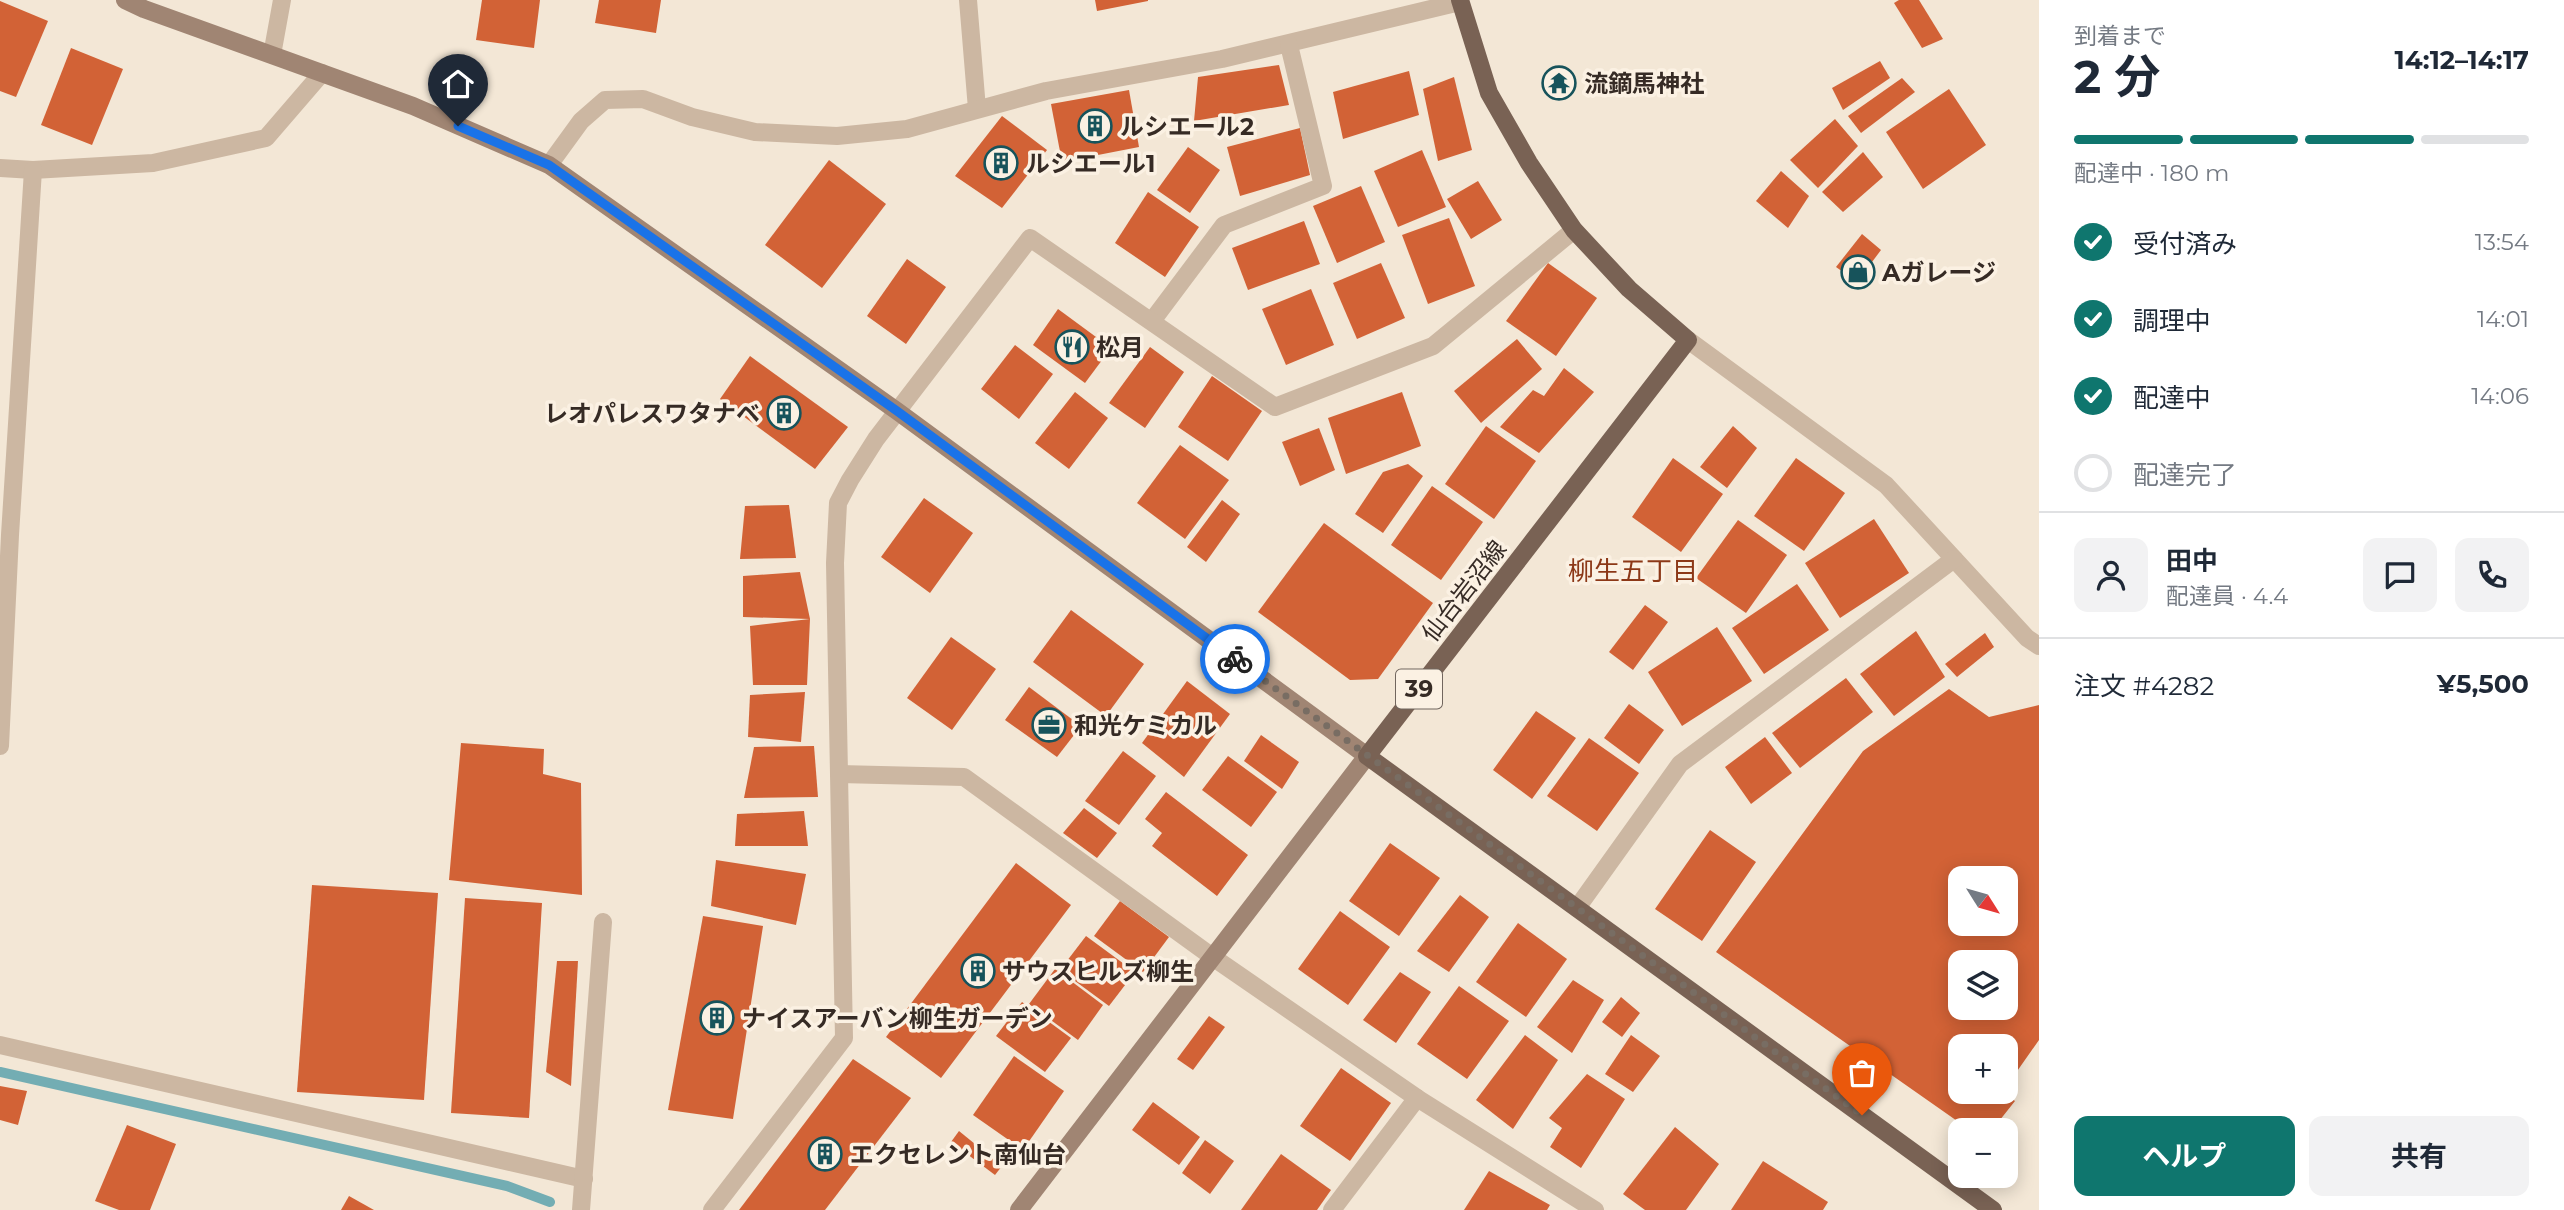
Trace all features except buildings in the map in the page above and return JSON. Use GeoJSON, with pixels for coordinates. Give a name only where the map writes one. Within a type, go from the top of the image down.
{"type":"FeatureCollection","features":[{"type":"Feature","properties":{"kind":"main road"},"geometry":{"type":"LineString","coordinates":[[1460,1],[1489,93],[1529,163],[1574,230],[1629,289],[1688,340]]}},
{"type":"Feature","properties":{"kind":"main road","name":"仙台岩沼線"},"geometry":{"type":"LineString","coordinates":[[1367,756],[1688,340]]}},
{"type":"Feature","properties":{"kind":"main road"},"geometry":{"type":"LineString","coordinates":[[1367,756],[1993,1210]]}},
{"type":"Feature","properties":{"kind":"street"},"geometry":{"type":"LineString","coordinates":[[125,0],[413,106],[549,165],[897,411],[1367,756],[1019,1210]]}},
{"type":"Feature","properties":{"kind":"street"},"geometry":{"type":"LineString","coordinates":[[272,55],[282,0]]}},
{"type":"Feature","properties":{"kind":"street"},"geometry":{"type":"LineString","coordinates":[[968,0],[977,109]]}},
{"type":"Feature","properties":{"kind":"street"},"geometry":{"type":"LineString","coordinates":[[549,165],[582,121],[605,100],[643,99],[692,117],[755,132],[837,136],[907,129],[1046,91],[1289,45],[1460,1]]}},
{"type":"Feature","properties":{"kind":"street"},"geometry":{"type":"LineString","coordinates":[[1152,321],[1224,225],[1322,186],[1289,45]]}},
{"type":"Feature","properties":{"kind":"street"},"geometry":{"type":"LineString","coordinates":[[0,168],[33,170],[153,163],[266,138],[323,74]]}},
{"type":"Feature","properties":{"kind":"street"},"geometry":{"type":"LineString","coordinates":[[0,746],[33,170]]}},
{"type":"Feature","properties":{"kind":"street"},"geometry":{"type":"LineString","coordinates":[[712,1210],[844,1038],[835,563],[838,503],[876,439],[1030,238],[1275,407],[1433,346],[1574,230]]}},
{"type":"Feature","properties":{"kind":"street"},"geometry":{"type":"LineString","coordinates":[[1688,340],[1886,485],[2027,638],[2039,646]]}},
{"type":"Feature","properties":{"kind":"street"},"geometry":{"type":"LineString","coordinates":[[1577,908],[1680,764],[1954,559]]}},
{"type":"Feature","properties":{"kind":"street"},"geometry":{"type":"LineString","coordinates":[[839,774],[964,777],[1214,958],[1417,1098],[1590,1209]]}},
{"type":"Feature","properties":{"kind":"street"},"geometry":{"type":"LineString","coordinates":[[581,1210],[603,922]]}},
{"type":"Feature","properties":{"kind":"street"},"geometry":{"type":"LineString","coordinates":[[0,1045],[583,1179]]}},
{"type":"Feature","properties":{"kind":"street"},"geometry":{"type":"LineString","coordinates":[[1332,1210],[1417,1098]]}},
{"type":"Feature","properties":{"kind":"waterway"},"geometry":{"type":"LineString","coordinates":[[0,1072],[507,1186],[550,1202]]}},
{"type":"Feature","properties":{"kind":"way so far"},"geometry":{"type":"LineString","coordinates":[[1235,659],[1862,1115]]}},
{"type":"Feature","properties":{"kind":"place","name":"流鏑馬神社"},"geometry":{"type":"Point","coordinates":[1559,83]}},
{"type":"Feature","properties":{"kind":"place","name":"ルシエール2"},"geometry":{"type":"Point","coordinates":[1095,126]}},
{"type":"Feature","properties":{"kind":"place","name":"ルシエール1"},"geometry":{"type":"Point","coordinates":[1001,163]}},
{"type":"Feature","properties":{"kind":"place","name":"Aガレージ"},"geometry":{"type":"Point","coordinates":[1858,272]}},
{"type":"Feature","properties":{"kind":"place","name":"松月"},"geometry":{"type":"Point","coordinates":[1072,347]}},
{"type":"Feature","properties":{"kind":"place","name":"レオパレスワタナベ"},"geometry":{"type":"Point","coordinates":[784,413]}},
{"type":"Feature","properties":{"kind":"place","name":"和光ケミカル"},"geometry":{"type":"Point","coordinates":[1049,725]}},
{"type":"Feature","properties":{"kind":"place","name":"サウスヒルズ柳生"},"geometry":{"type":"Point","coordinates":[978,971]}},
{"type":"Feature","properties":{"kind":"place","name":"ナイスアーバン柳生ガーデン"},"geometry":{"type":"Point","coordinates":[717,1018]}},
{"type":"Feature","properties":{"kind":"place","name":"エクセレント南仙台"},"geometry":{"type":"Point","coordinates":[825,1154]}},
{"type":"Feature","properties":{"kind":"district","name":"柳生五丁目"},"geometry":{"type":"Point","coordinates":[1633,571]}},
{"type":"Feature","properties":{"kind":"route"},"geometry":{"type":"LineString","coordinates":[[458,126],[549,165],[897,411],[1235,659]]}}]}
